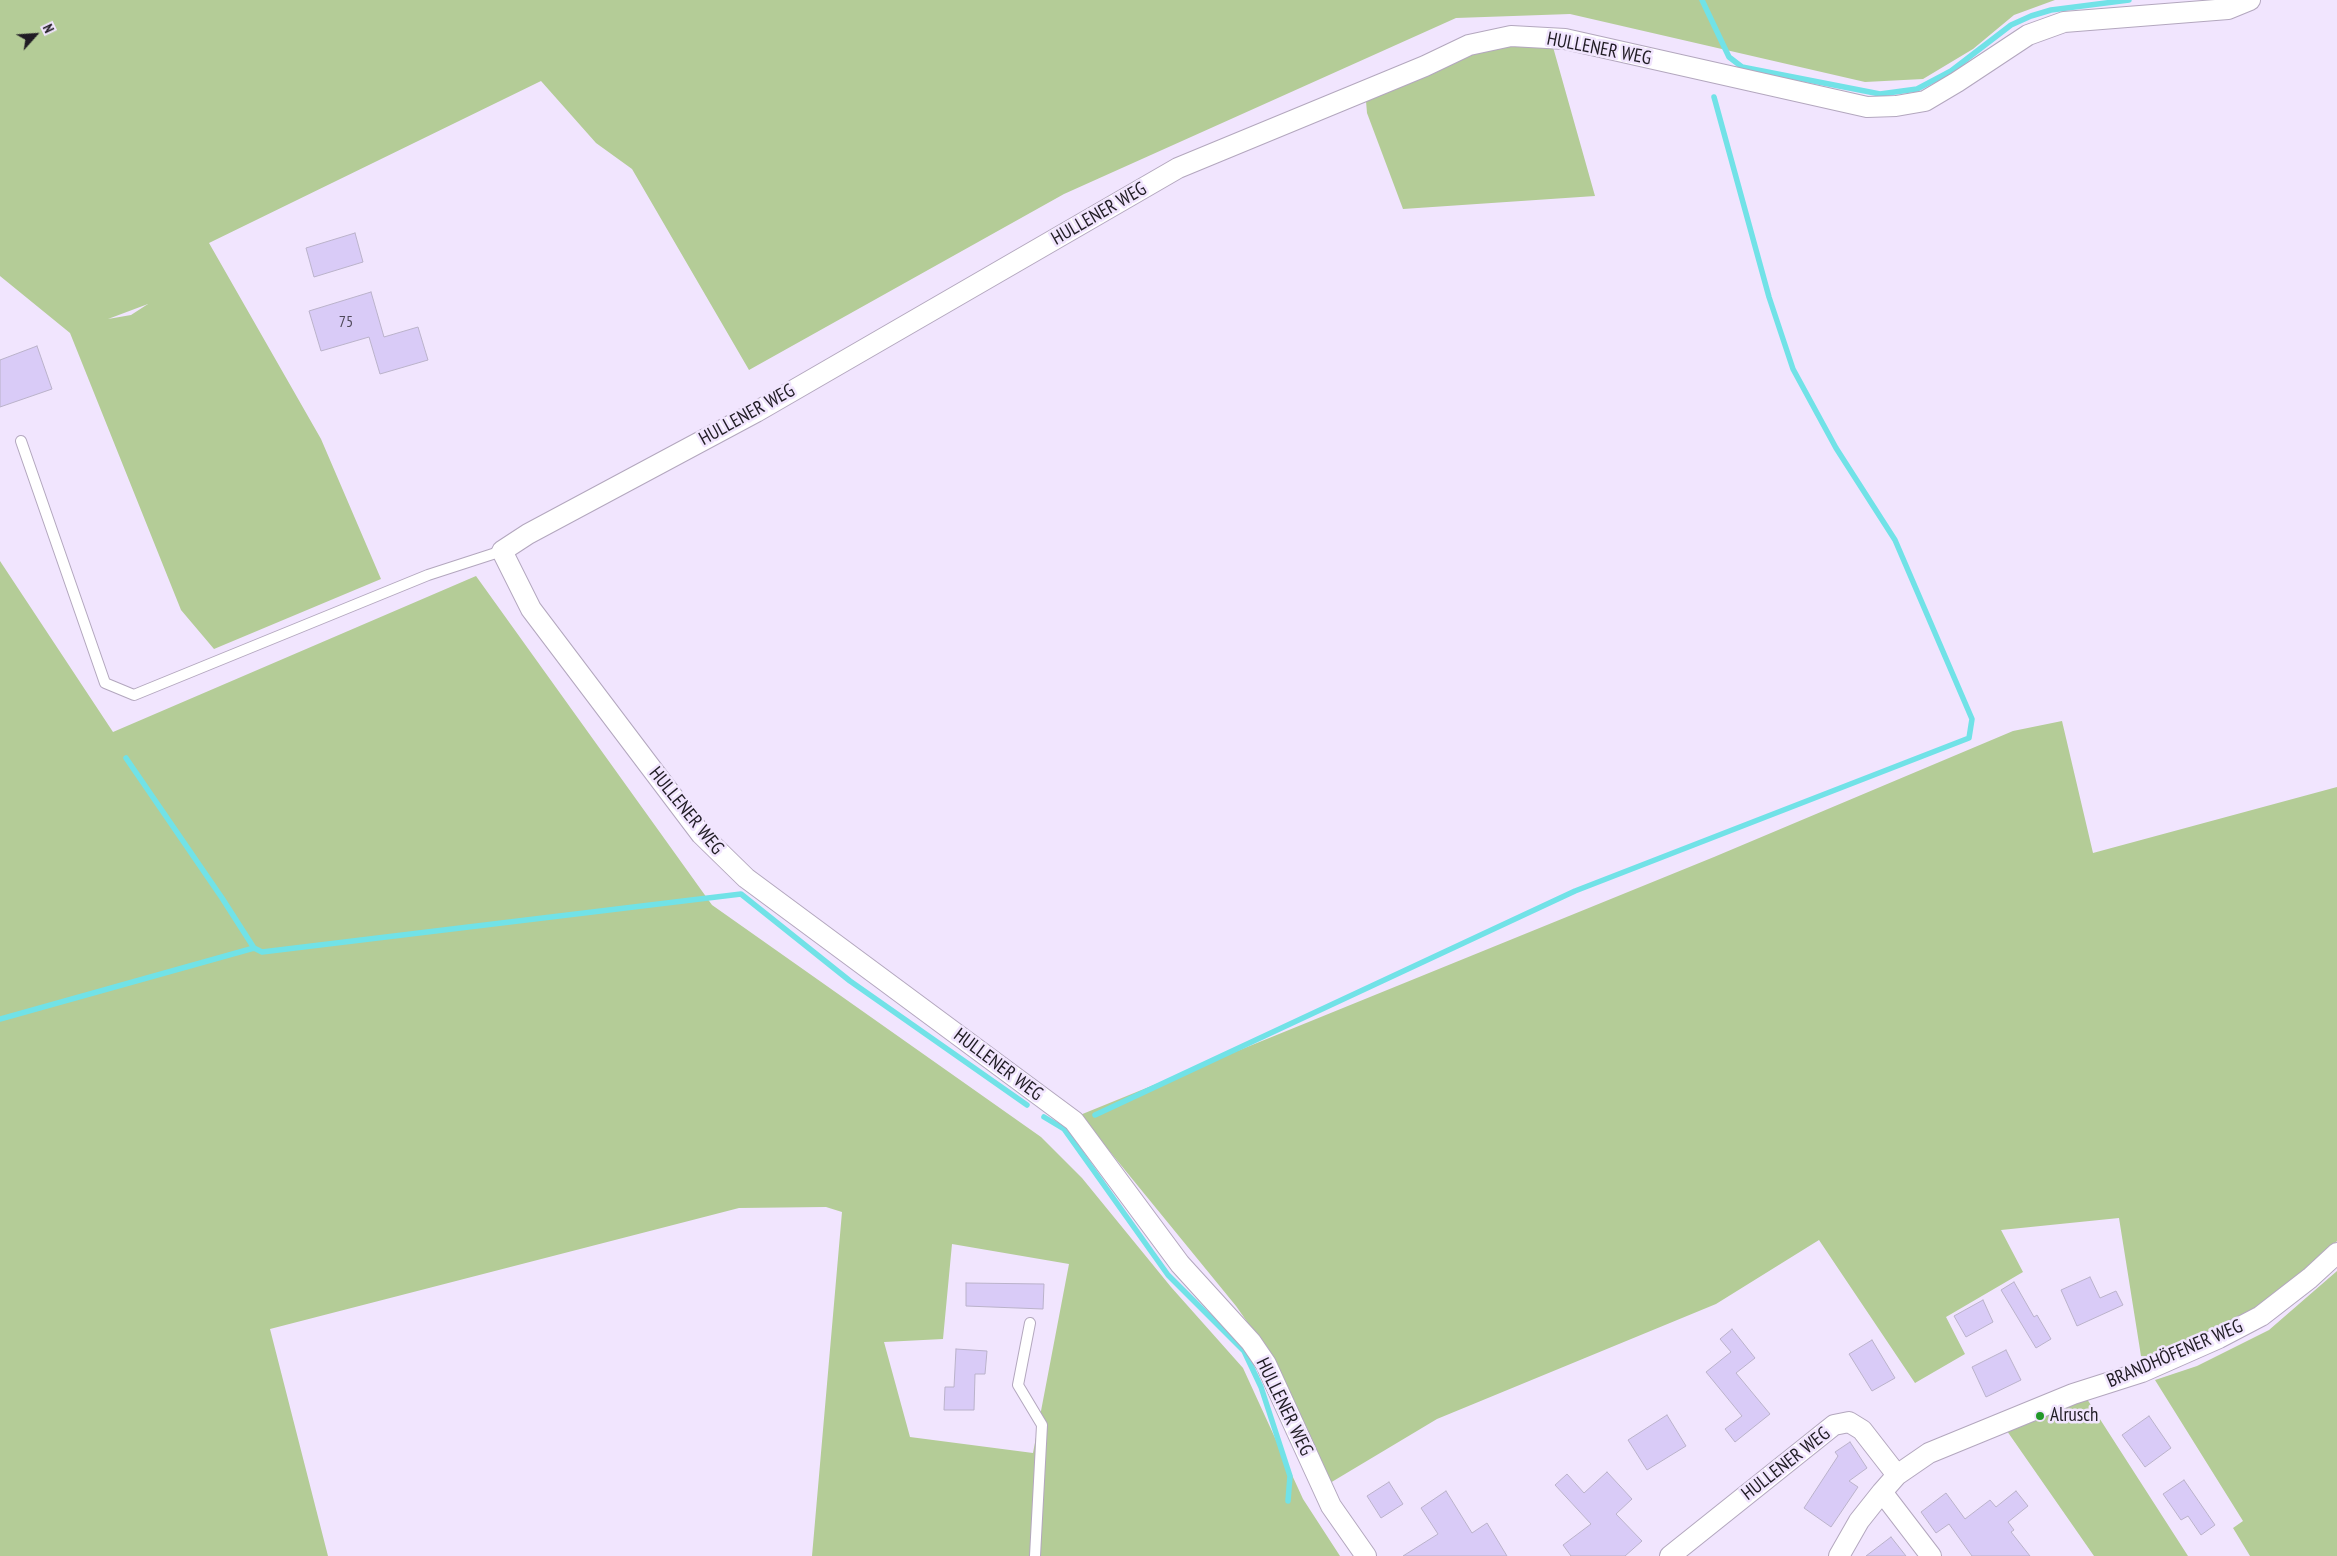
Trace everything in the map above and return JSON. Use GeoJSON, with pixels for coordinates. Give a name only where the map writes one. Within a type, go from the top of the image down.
{"type":"FeatureCollection","features":[{"type":"Feature","properties":{"kind":"street","name":"HULLENER WEG"},"geometry":{"type":"LineString","coordinates":[[1366,1556],[1331,1506],[1266,1364],[1251,1342],[1180,1264],[1074,1121],[746,878],[700,834],[531,609],[502,551],[528,534],[756,412],[1178,168],[1424,66],[1469,45],[1511,36],[1565,39],[1867,107],[1896,106],[1925,101],[2028,35],[2064,22],[2228,9],[2250,0]]}},
{"type":"Feature","properties":{"kind":"street","name":"BRANDHÖFENER WEG"},"geometry":{"type":"LineString","coordinates":[[1839,1556],[1859,1521],[1897,1475],[1929,1454],[2073,1394],[2142,1372],[2219,1338],[2261,1316],[2310,1278],[2337,1252]]}},
{"type":"Feature","properties":{"kind":"street","name":"HULLENER WEG"},"geometry":{"type":"LineString","coordinates":[[1670,1556],[1834,1425],[1849,1422],[1862,1430],[1897,1475]]}},
{"type":"Feature","properties":{"kind":"street"},"geometry":{"type":"LineString","coordinates":[[1882,1492],[1931,1556]]}},
{"type":"Feature","properties":{"kind":"lane"},"geometry":{"type":"LineString","coordinates":[[22,441],[105,683],[134,695],[428,575],[502,551]]}},
{"type":"Feature","properties":{"kind":"lane"},"geometry":{"type":"LineString","coordinates":[[1030,1323],[1018,1385],[1042,1425],[1034,1556]]}},
{"type":"Feature","properties":{"kind":"green space"},"geometry":{"type":"Polygon","coordinates":[[[0,0],[2055,0],[2014,15],[1973,49],[1923,79],[1865,82],[1570,14],[1456,18],[1064,194],[749,370],[632,169],[596,143],[541,81],[209,243],[321,439],[381,579],[214,649],[181,610],[70,333],[0,276],[0,0]],[[148,304],[108,319],[131,315],[148,304]]]}},
{"type":"Feature","properties":{"kind":"green space"},"geometry":{"type":"Polygon","coordinates":[[[1520,43],[1553,47],[1595,196],[1403,209],[1367,113],[1366,101],[1464,56],[1520,43]]]}},
{"type":"Feature","properties":{"kind":"green space"},"geometry":{"type":"Polygon","coordinates":[[[0,561],[113,732],[476,576],[712,905],[1041,1137],[1082,1178],[1171,1287],[1243,1368],[1303,1499],[1340,1556],[812,1556],[842,1212],[826,1207],[739,1208],[270,1329],[328,1556],[0,1556],[0,561]],[[952,1244],[943,1339],[884,1342],[910,1437],[1033,1453],[1069,1264],[952,1244]]]}},
{"type":"Feature","properties":{"kind":"green space"},"geometry":{"type":"Polygon","coordinates":[[[2062,721],[2093,853],[2337,787],[2337,1241],[2301,1278],[2258,1309],[2157,1359],[2141,1356],[2119,1218],[2001,1230],[2023,1272],[1946,1317],[1965,1354],[1915,1383],[1819,1240],[1716,1304],[1437,1419],[1330,1483],[1262,1343],[1236,1306],[1080,1115],[1714,857],[2013,731],[2062,721]]]}},
{"type":"Feature","properties":{"kind":"green space"},"geometry":{"type":"Polygon","coordinates":[[[2337,1271],[2337,1556],[2250,1556],[2233,1528],[2243,1521],[2155,1380],[2197,1366],[2269,1330],[2337,1271]]]}},
{"type":"Feature","properties":{"kind":"green space"},"geometry":{"type":"Polygon","coordinates":[[[2087,1399],[2188,1556],[2094,1556],[2007,1431],[2087,1399]]]}},
{"type":"Feature","properties":{"kind":"building"},"geometry":{"type":"Polygon","coordinates":[[[355,233],[363,262],[314,277],[306,248],[355,233]]]}},
{"type":"Feature","properties":{"kind":"building"},"geometry":{"type":"Polygon","coordinates":[[[371,292],[384,337],[418,327],[428,360],[380,374],[369,337],[321,351],[309,311],[371,292]]]}},
{"type":"Feature","properties":{"kind":"building"},"geometry":{"type":"Polygon","coordinates":[[[37,346],[52,389],[0,407],[0,360],[37,346]]]}},
{"type":"Feature","properties":{"kind":"building"},"geometry":{"type":"Polygon","coordinates":[[[2090,1277],[2100,1298],[2116,1291],[2123,1305],[2077,1326],[2061,1290],[2090,1277]]]}},
{"type":"Feature","properties":{"kind":"building"},"geometry":{"type":"Polygon","coordinates":[[[2014,1282],[2034,1317],[2037,1315],[2051,1339],[2036,1348],[2001,1290],[2014,1282]]]}},
{"type":"Feature","properties":{"kind":"building"},"geometry":{"type":"Polygon","coordinates":[[[966,1283],[1044,1284],[1043,1309],[966,1306],[966,1283]]]}},
{"type":"Feature","properties":{"kind":"building"},"geometry":{"type":"Polygon","coordinates":[[[1983,1300],[1993,1322],[1966,1337],[1954,1316],[1983,1300]]]}},
{"type":"Feature","properties":{"kind":"building"},"geometry":{"type":"Polygon","coordinates":[[[1732,1329],[1755,1358],[1736,1373],[1770,1414],[1735,1442],[1725,1429],[1742,1416],[1706,1372],[1731,1352],[1720,1339],[1732,1329]]]}},
{"type":"Feature","properties":{"kind":"building"},"geometry":{"type":"Polygon","coordinates":[[[1872,1340],[1895,1378],[1872,1391],[1849,1354],[1872,1340]]]}},
{"type":"Feature","properties":{"kind":"building"},"geometry":{"type":"Polygon","coordinates":[[[956,1349],[987,1351],[985,1374],[975,1374],[974,1410],[944,1410],[945,1387],[954,1387],[956,1349]]]}},
{"type":"Feature","properties":{"kind":"building"},"geometry":{"type":"Polygon","coordinates":[[[2006,1350],[2021,1380],[1986,1397],[1972,1367],[2006,1350]]]}},
{"type":"Feature","properties":{"kind":"building"},"geometry":{"type":"Polygon","coordinates":[[[1667,1415],[1686,1446],[1647,1470],[1628,1440],[1667,1415]]]}},
{"type":"Feature","properties":{"kind":"building"},"geometry":{"type":"Polygon","coordinates":[[[2149,1416],[2171,1448],[2145,1467],[2122,1435],[2149,1416]]]}},
{"type":"Feature","properties":{"kind":"building"},"geometry":{"type":"Polygon","coordinates":[[[1850,1442],[1867,1468],[1849,1481],[1858,1487],[1831,1527],[1804,1508],[1838,1456],[1835,1452],[1850,1442]]]}},
{"type":"Feature","properties":{"kind":"building"},"geometry":{"type":"Polygon","coordinates":[[[1607,1472],[1632,1499],[1616,1514],[1642,1541],[1625,1556],[1571,1556],[1563,1545],[1591,1524],[1555,1485],[1567,1474],[1584,1493],[1607,1472]]]}},
{"type":"Feature","properties":{"kind":"building"},"geometry":{"type":"Polygon","coordinates":[[[2184,1480],[2215,1525],[2201,1535],[2188,1516],[2181,1520],[2163,1494],[2184,1480]]]}},
{"type":"Feature","properties":{"kind":"building"},"geometry":{"type":"Polygon","coordinates":[[[1389,1482],[1403,1504],[1381,1518],[1367,1496],[1389,1482]]]}},
{"type":"Feature","properties":{"kind":"building"},"geometry":{"type":"Polygon","coordinates":[[[1446,1491],[1472,1533],[1487,1523],[1507,1556],[1403,1556],[1438,1534],[1421,1508],[1446,1491]]]}},
{"type":"Feature","properties":{"kind":"building"},"geometry":{"type":"Polygon","coordinates":[[[2016,1491],[2028,1506],[2008,1522],[2014,1530],[2011,1532],[2030,1556],[1972,1556],[1949,1524],[1936,1533],[1921,1512],[1946,1493],[1965,1519],[1990,1500],[1996,1507],[2016,1491]]]}},
{"type":"Feature","properties":{"kind":"building"},"geometry":{"type":"Polygon","coordinates":[[[1891,1537],[1906,1556],[1866,1556],[1891,1537]]]}},
{"type":"Feature","properties":{"kind":"waterway"},"geometry":{"type":"LineString","coordinates":[[1702,0],[1729,57],[1742,67],[1880,94],[1917,89],[1951,71],[2011,25],[2031,16],[2051,10],[2129,0]]}},
{"type":"Feature","properties":{"kind":"waterway"},"geometry":{"type":"LineString","coordinates":[[1095,1115],[1575,891],[1969,738],[1972,719],[1895,540],[1836,448],[1793,369],[1769,297],[1714,97]]}},
{"type":"Feature","properties":{"kind":"waterway"},"geometry":{"type":"LineString","coordinates":[[126,758],[254,948],[262,952],[741,894],[850,981],[1027,1105]]}},
{"type":"Feature","properties":{"kind":"waterway"},"geometry":{"type":"LineString","coordinates":[[0,1019],[254,948]]}},
{"type":"Feature","properties":{"kind":"waterway"},"geometry":{"type":"LineString","coordinates":[[1044,1117],[1064,1129],[1168,1275],[1244,1351],[1261,1387],[1290,1476],[1288,1501]]}},
{"type":"Feature","properties":{"kind":"place","name":"Alrusch"},"geometry":{"type":"Point","coordinates":[2040,1416]}}]}
